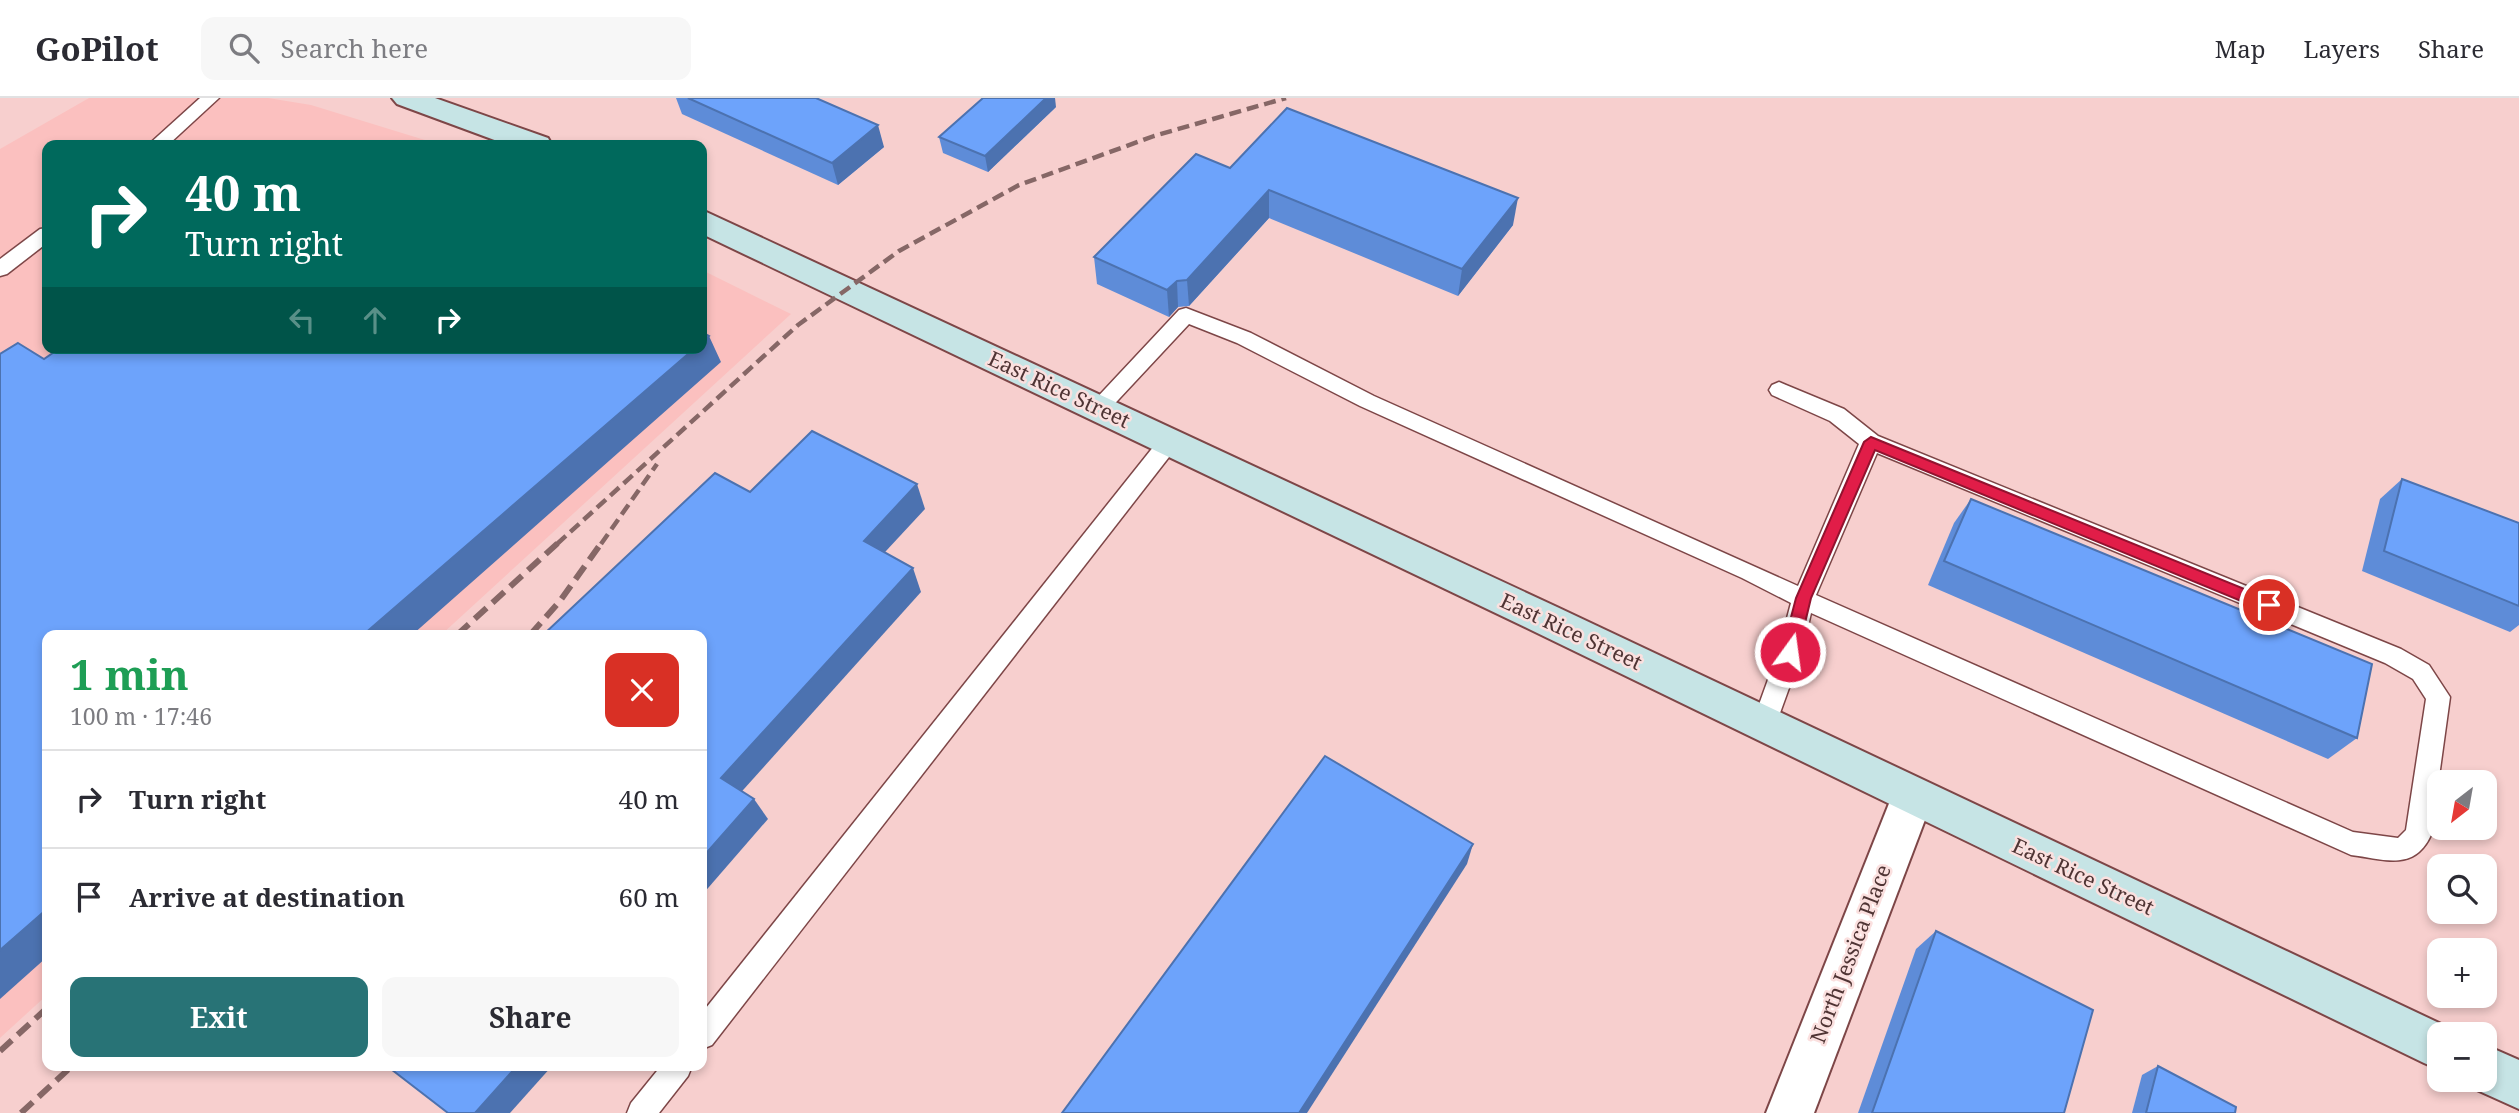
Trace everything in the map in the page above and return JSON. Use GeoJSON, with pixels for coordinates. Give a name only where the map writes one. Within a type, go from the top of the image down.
{"type":"FeatureCollection","features":[{"type":"Feature","properties":{"kind":"main road"},"geometry":{"type":"LineString","coordinates":[[407,98],[523,140]]}},
{"type":"Feature","properties":{"kind":"main road","name":"East Rice Street"},"geometry":{"type":"LineString","coordinates":[[707,223],[2427,1041]]}},
{"type":"Feature","properties":{"kind":"main road"},"geometry":{"type":"LineString","coordinates":[[2497,1075],[2519,1085]]}},
{"type":"Feature","properties":{"kind":"street","name":"North Jessica Place"},"geometry":{"type":"LineString","coordinates":[[1790,1113],[1913,796]]}},
{"type":"Feature","properties":{"kind":"lane"},"geometry":{"type":"LineString","coordinates":[[163,140],[210,98]]}},
{"type":"Feature","properties":{"kind":"lane"},"geometry":{"type":"LineString","coordinates":[[0,269],[42,238]]}},
{"type":"Feature","properties":{"kind":"lane"},"geometry":{"type":"LineString","coordinates":[[1098,409],[1186,315],[1244,338],[1367,401],[2351,843],[2403,850],[2418,835],[2438,697],[2421,672],[2393,656],[1871,442],[1837,415],[1779,390]]}},
{"type":"Feature","properties":{"kind":"lane"},"geometry":{"type":"LineString","coordinates":[[707,1029],[1169,442]]}},
{"type":"Feature","properties":{"kind":"lane"},"geometry":{"type":"LineString","coordinates":[[1764,724],[1790,652],[1804,598],[1871,442]]}},
{"type":"Feature","properties":{"kind":"lane"},"geometry":{"type":"LineString","coordinates":[[640,1113],[674,1071]]}},
{"type":"Feature","properties":{"kind":"shaded area"},"geometry":{"type":"Polygon","coordinates":[[[89,98],[268,98],[311,105],[425,140],[42,140],[42,354],[707,354],[707,272],[791,314],[446,630],[42,630],[42,1000],[0,1038],[0,149],[89,98]]]}},
{"type":"Feature","properties":{"kind":"building"},"geometry":{"type":"Polygon","coordinates":[[[688,98],[816,98],[878,125],[832,163],[688,98]]]}},
{"type":"Feature","properties":{"kind":"building"},"geometry":{"type":"Polygon","coordinates":[[[983,98],[1046,98],[985,156],[939,137],[983,98]]]}},
{"type":"Feature","properties":{"kind":"building"},"geometry":{"type":"Polygon","coordinates":[[[1287,108],[1518,198],[1462,269],[1269,190],[1187,280],[1177,281],[1167,290],[1094,257],[1196,154],[1230,168],[1287,108]]]}},
{"type":"Feature","properties":{"kind":"building"},"geometry":{"type":"Polygon","coordinates":[[[18,343],[44,359],[51,354],[688,354],[369,630],[42,630],[42,913],[0,950],[0,354],[18,343]]]}},
{"type":"Feature","properties":{"kind":"building"},"geometry":{"type":"Polygon","coordinates":[[[812,431],[917,484],[864,541],[913,568],[721,778],[754,799],[707,852],[707,630],[548,630],[715,473],[750,492],[812,431]]]}},
{"type":"Feature","properties":{"kind":"building"},"geometry":{"type":"Polygon","coordinates":[[[2402,479],[2519,523],[2519,606],[2384,551],[2402,479]]]}},
{"type":"Feature","properties":{"kind":"building"},"geometry":{"type":"Polygon","coordinates":[[[1971,499],[2372,664],[2357,738],[1944,561],[1971,499]]]}},
{"type":"Feature","properties":{"kind":"building"},"geometry":{"type":"Polygon","coordinates":[[[1325,756],[1473,844],[1299,1113],[1062,1113],[1325,756]]]}},
{"type":"Feature","properties":{"kind":"building"},"geometry":{"type":"Polygon","coordinates":[[[1936,931],[2093,1010],[2064,1113],[1872,1113],[1936,931]]]}},
{"type":"Feature","properties":{"kind":"building"},"geometry":{"type":"Polygon","coordinates":[[[2158,1066],[2236,1107],[2235,1113],[2146,1113],[2158,1066]]]}},
{"type":"Feature","properties":{"kind":"building"},"geometry":{"type":"Polygon","coordinates":[[[393,1071],[513,1071],[475,1113],[448,1113],[393,1071]]]}},
{"type":"Feature","properties":{"kind":"railway"},"geometry":{"type":"LineString","coordinates":[[557,544],[798,325],[899,251],[1019,185],[1154,136],[1286,98]]}},
{"type":"Feature","properties":{"kind":"railway"},"geometry":{"type":"LineString","coordinates":[[601,544],[657,464]]}},
{"type":"Feature","properties":{"kind":"railway"},"geometry":{"type":"LineString","coordinates":[[462,630],[559,542]]}},
{"type":"Feature","properties":{"kind":"railway"},"geometry":{"type":"LineString","coordinates":[[534,630],[560,601],[602,542]]}},
{"type":"Feature","properties":{"kind":"railway"},"geometry":{"type":"LineString","coordinates":[[0,1051],[42,1013]]}},
{"type":"Feature","properties":{"kind":"railway"},"geometry":{"type":"LineString","coordinates":[[21,1113],[67,1071]]}},
{"type":"Feature","properties":{"kind":"route"},"geometry":{"type":"LineString","coordinates":[[1790,652],[1804,598],[1871,442],[2269,605]]}}]}
